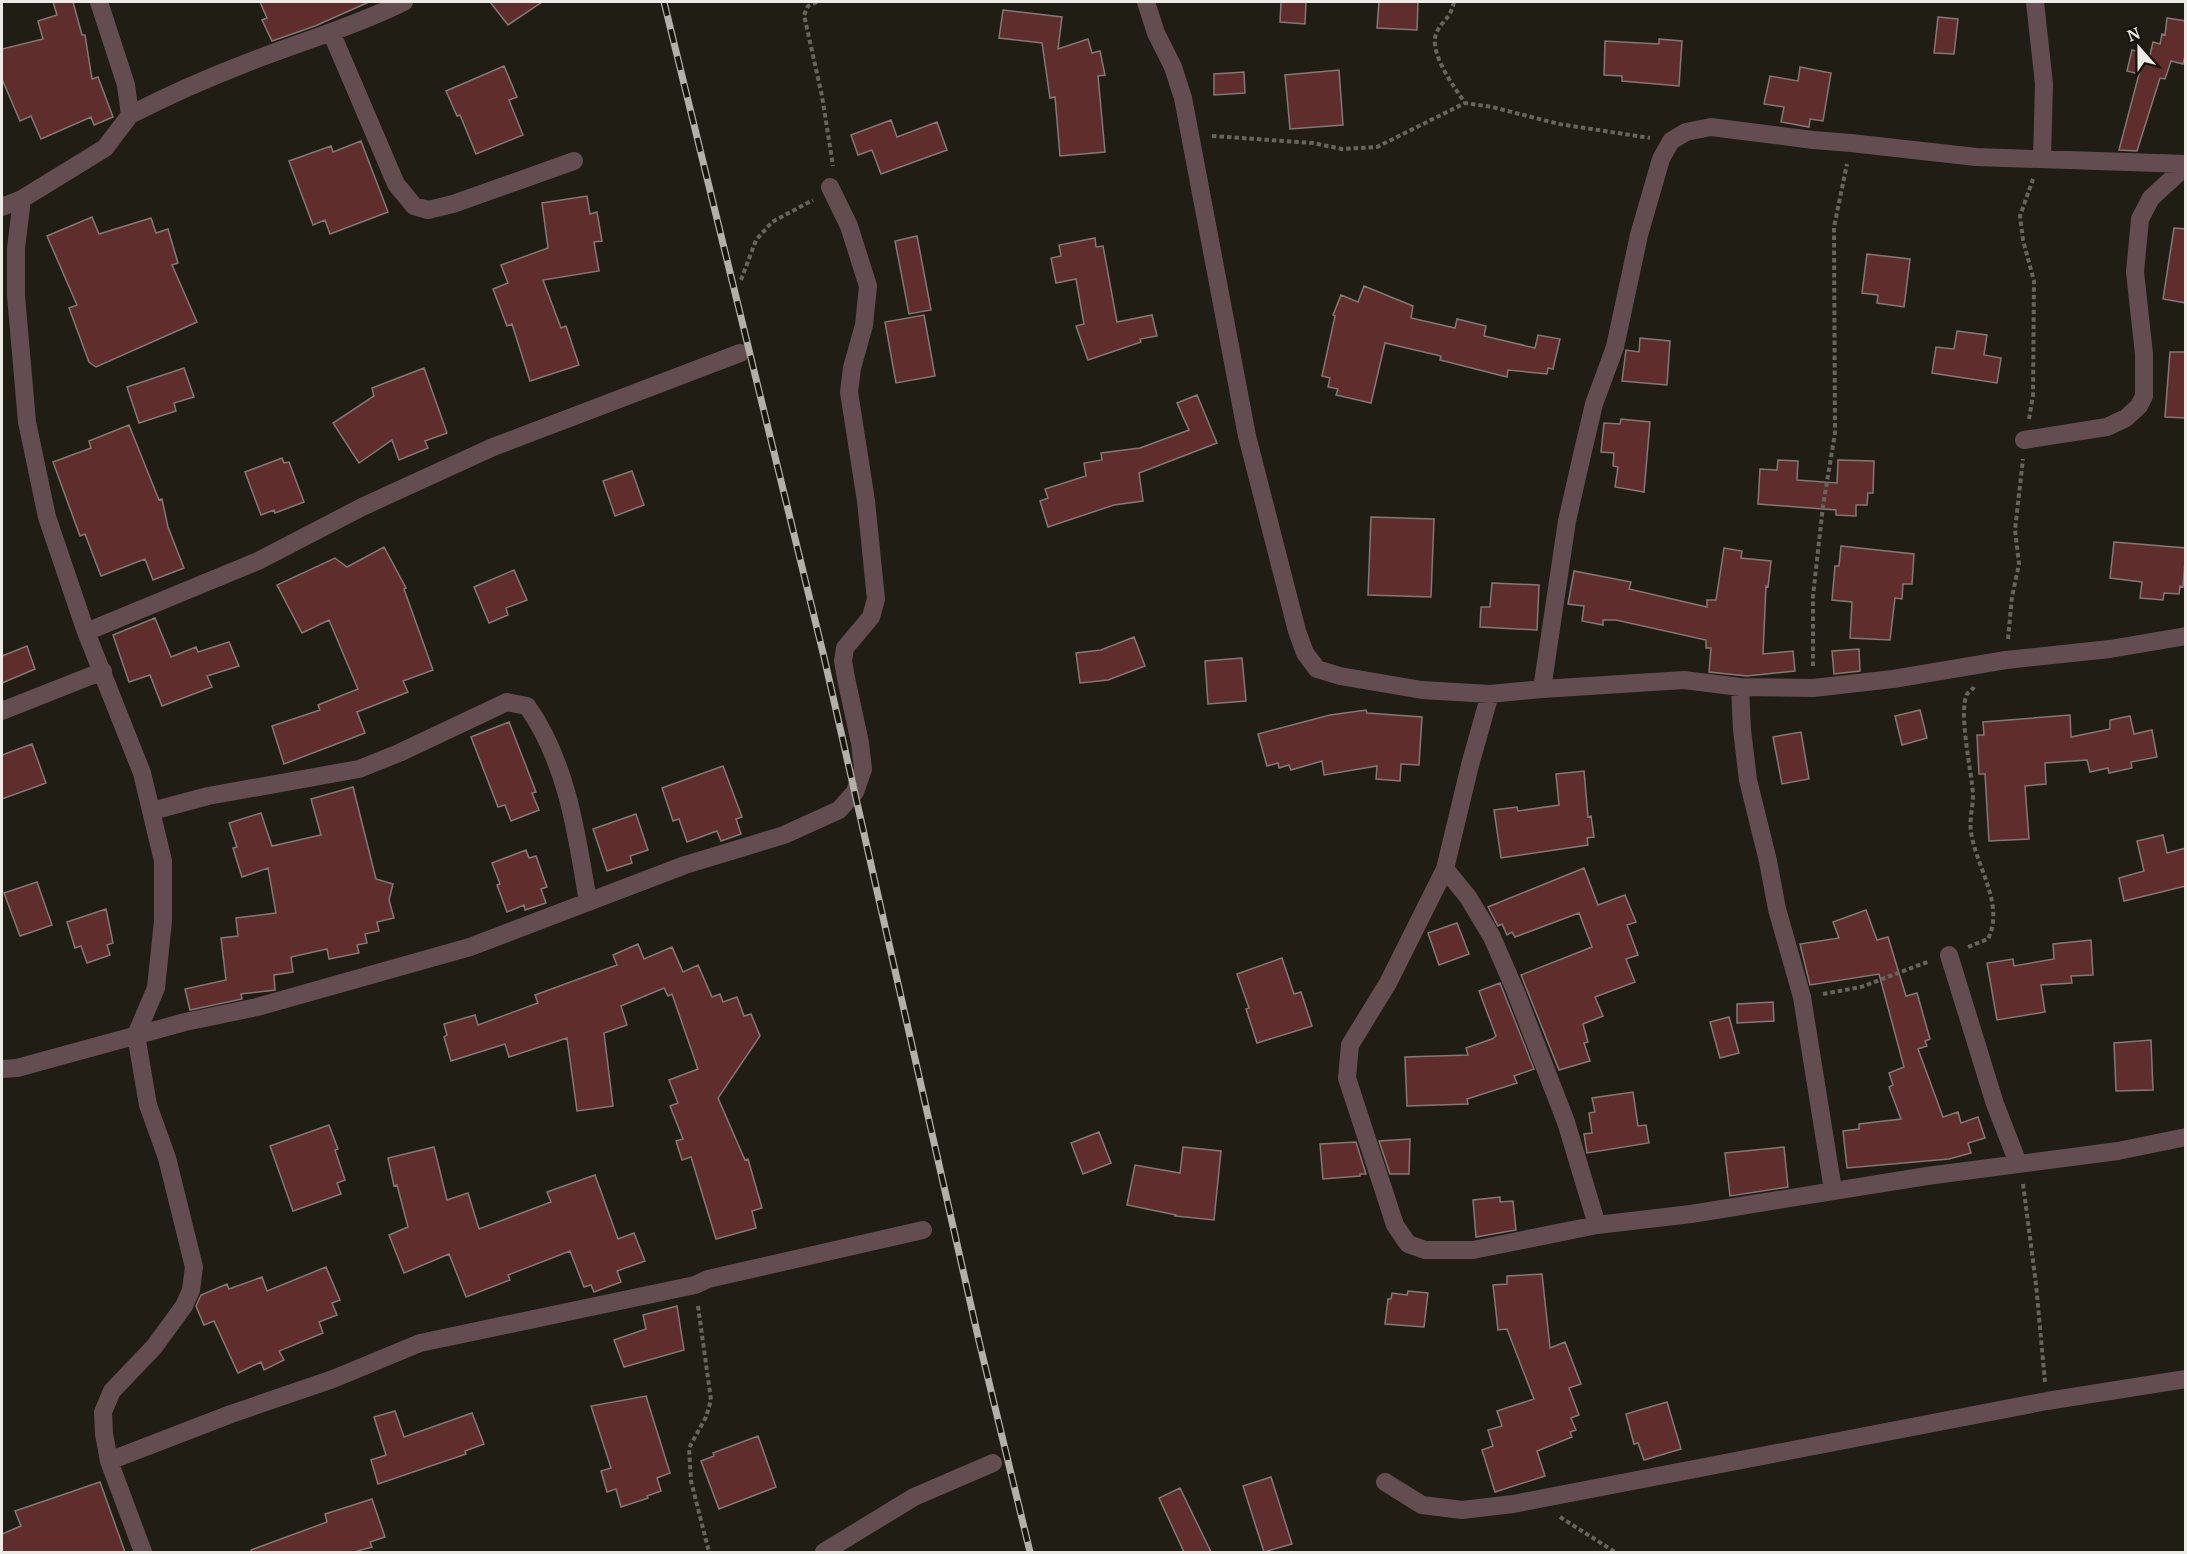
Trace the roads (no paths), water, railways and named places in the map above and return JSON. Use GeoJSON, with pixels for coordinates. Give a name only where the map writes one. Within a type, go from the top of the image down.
{"type":"FeatureCollection","features":[{"type":"Feature","properties":{"kind":"street"},"geometry":{"type":"LineString","coordinates":[[99,2],[126,85],[130,115]]}},
{"type":"Feature","properties":{"kind":"street"},"geometry":{"type":"LineString","coordinates":[[2,207],[22,199],[105,148],[130,115],[202,81],[404,2]]}},
{"type":"Feature","properties":{"kind":"street"},"geometry":{"type":"LineString","coordinates":[[1146,2],[1156,33],[1173,67],[1183,98],[1247,436],[1297,632],[1305,653],[1317,669],[1340,676],[1422,690],[1491,694],[1684,680],[1740,687],[1813,688],[1893,680],[2006,660],[2110,649],[2186,636]]}},
{"type":"Feature","properties":{"kind":"street"},"geometry":{"type":"LineString","coordinates":[[2035,2],[2044,84],[2042,158]]}},
{"type":"Feature","properties":{"kind":"street"},"geometry":{"type":"LineString","coordinates":[[331,32],[396,184],[414,206],[428,210],[453,204],[574,161]]}},
{"type":"Feature","properties":{"kind":"street"},"geometry":{"type":"LineString","coordinates":[[1542,689],[1567,520],[1594,404],[1615,346],[1639,235],[1661,159],[1671,141],[1686,132],[1711,127],[1976,157],[2186,165]]}},
{"type":"Feature","properties":{"kind":"street"},"geometry":{"type":"LineString","coordinates":[[2024,440],[2108,427],[2126,418],[2139,406],[2144,396],[2144,354],[2135,272],[2140,219],[2151,198],[2186,165]]}},
{"type":"Feature","properties":{"kind":"street"},"geometry":{"type":"LineString","coordinates":[[2,1069],[17,1068],[185,1022],[257,1007],[459,950],[685,866],[783,835],[839,810],[855,792],[863,770],[843,661],[845,648],[871,617],[876,599],[866,501],[849,392],[852,368],[864,325],[868,286],[849,226],[830,187]]}},
{"type":"Feature","properties":{"kind":"street"},"geometry":{"type":"LineString","coordinates":[[22,199],[16,248],[16,296],[27,422],[47,517],[86,632],[142,773],[163,861],[163,921],[156,988],[136,1035],[148,1105],[166,1158],[194,1267],[191,1290],[184,1306],[154,1347],[112,1391],[103,1412],[109,1461],[143,1552]]}},
{"type":"Feature","properties":{"kind":"street"},"geometry":{"type":"LineString","coordinates":[[86,632],[258,561],[362,507],[493,447],[740,353]]}},
{"type":"Feature","properties":{"kind":"street"},"geometry":{"type":"LineString","coordinates":[[2,711],[103,671]]}},
{"type":"Feature","properties":{"kind":"street"},"geometry":{"type":"LineString","coordinates":[[1740,687],[1748,780],[1778,909],[1802,997],[1833,1190]]}},
{"type":"Feature","properties":{"kind":"street"},"geometry":{"type":"LineString","coordinates":[[1491,694],[1470,765],[1445,869],[1388,983],[1350,1045],[1347,1078],[1395,1225],[1408,1244],[1425,1250],[1473,1250],[1597,1225],[1702,1212],[2018,1163],[2118,1151],[2186,1137]]}},
{"type":"Feature","properties":{"kind":"street"},"geometry":{"type":"LineString","coordinates":[[152,811],[208,796],[360,770],[507,702],[527,706],[539,722],[557,764],[578,837],[588,902]]}},
{"type":"Feature","properties":{"kind":"street"},"geometry":{"type":"LineString","coordinates":[[1445,869],[1468,897],[1492,937],[1515,990],[1566,1122],[1597,1225]]}},
{"type":"Feature","properties":{"kind":"street"},"geometry":{"type":"LineString","coordinates":[[1949,955],[1995,1104],[2018,1163]]}},
{"type":"Feature","properties":{"kind":"street"},"geometry":{"type":"LineString","coordinates":[[109,1461],[231,1414],[333,1379],[420,1343],[695,1285],[708,1279],[923,1230]]}},
{"type":"Feature","properties":{"kind":"street"},"geometry":{"type":"LineString","coordinates":[[1385,1482],[1422,1505],[1462,1510],[1533,1500],[2047,1401],[2186,1379]]}},
{"type":"Feature","properties":{"kind":"street"},"geometry":{"type":"LineString","coordinates":[[824,1552],[914,1497],[993,1463]]}},
{"type":"Feature","properties":{"kind":"railway"},"geometry":{"type":"LineString","coordinates":[[664,2],[824,657],[979,1341],[1030,1552]]}}]}
